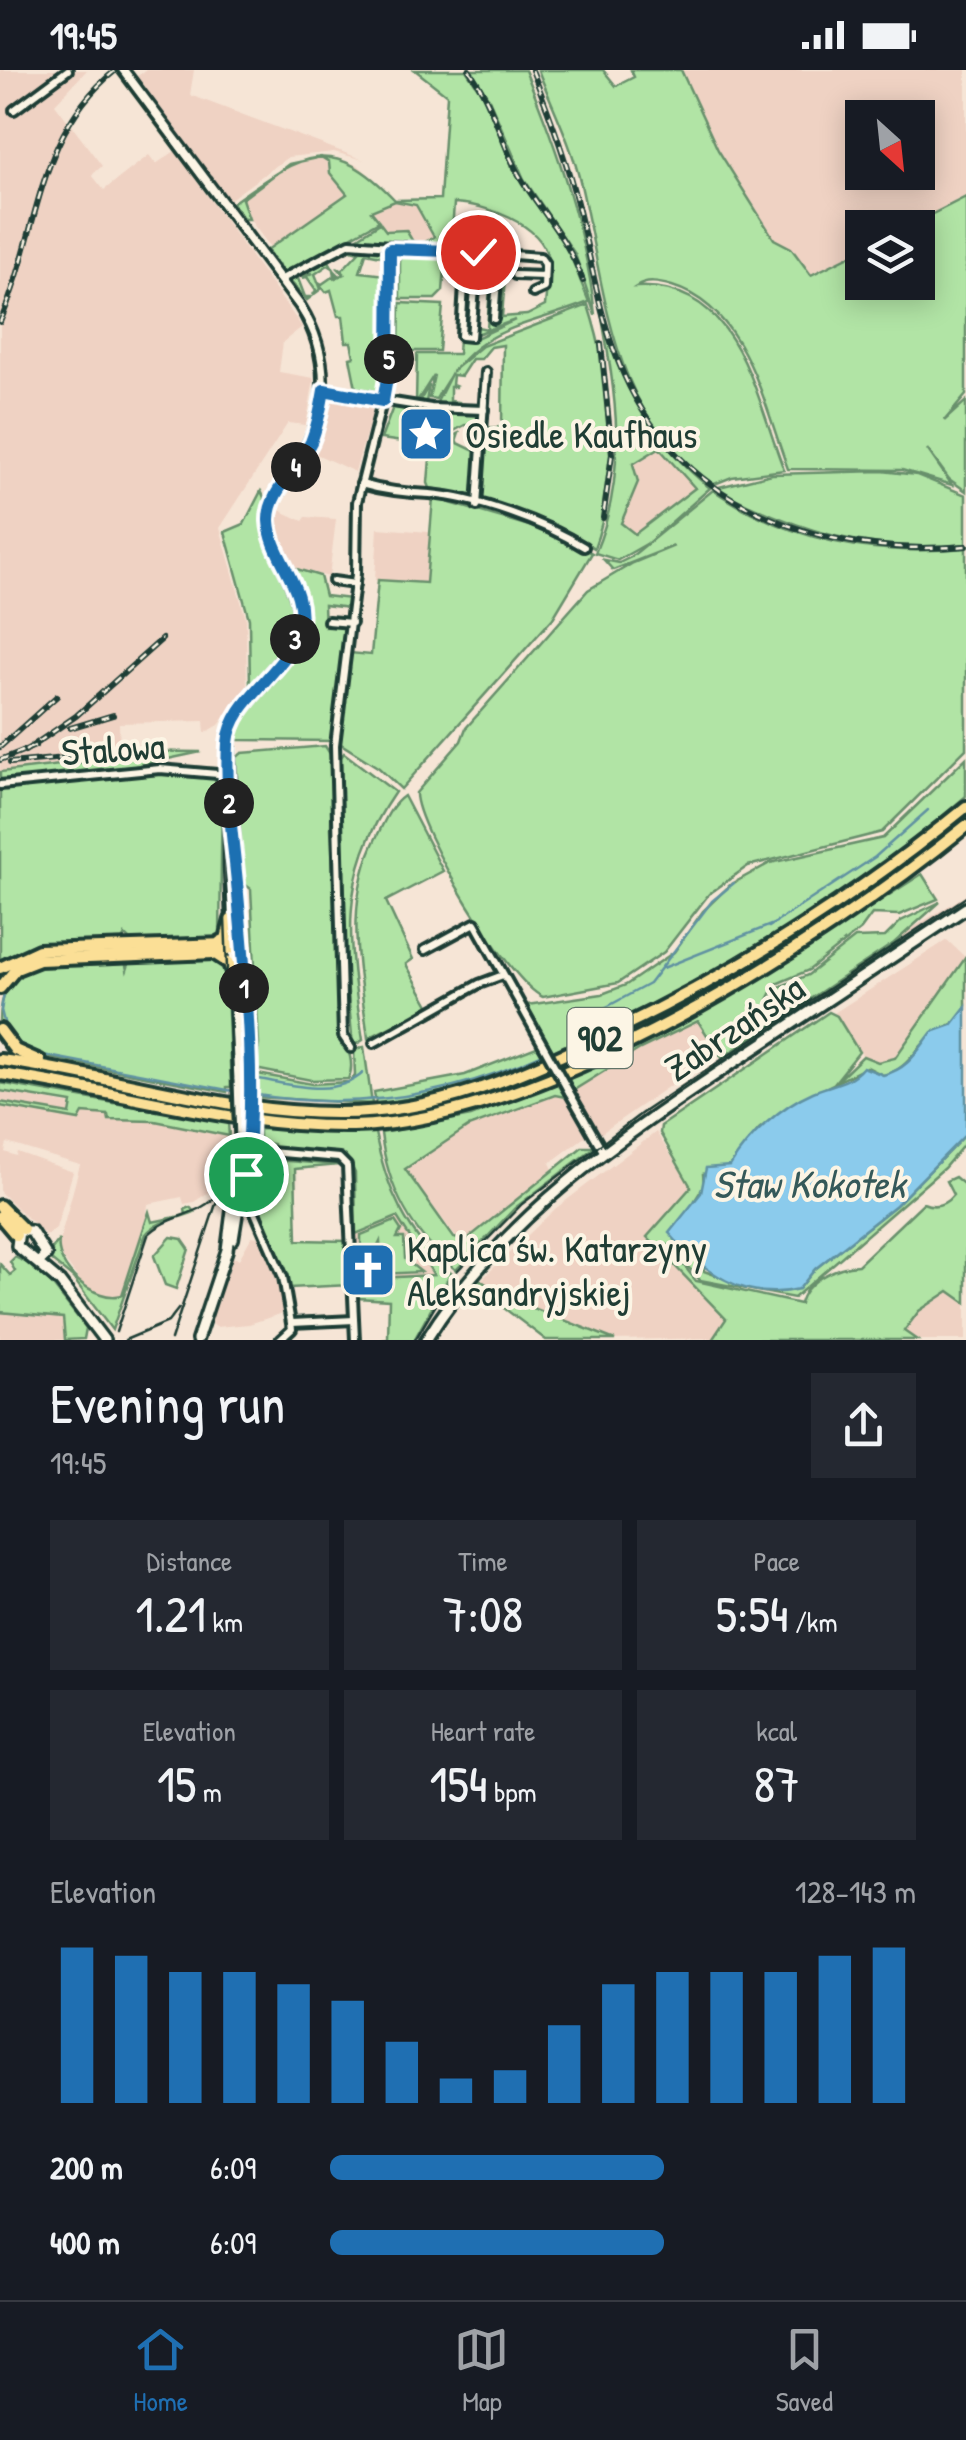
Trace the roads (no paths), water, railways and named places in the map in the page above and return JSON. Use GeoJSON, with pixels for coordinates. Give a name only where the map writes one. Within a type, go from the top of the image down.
{"type":"FeatureCollection","features":[{"type":"Feature","properties":{"kind":"main road","name":"902"},"geometry":{"type":"LineString","coordinates":[[0,1060],[310,1113],[388,1110],[458,1098],[528,1072],[733,968],[857,890],[966,807]]}},
{"type":"Feature","properties":{"kind":"main road","name":"902"},"geometry":{"type":"LineString","coordinates":[[0,1078],[27,1078],[310,1125],[398,1123],[468,1108],[542,1080],[739,982],[838,920],[966,828]]}},
{"type":"Feature","properties":{"kind":"main road","name":"Zabrzańska"},"geometry":{"type":"LineString","coordinates":[[426,1340],[465,1281],[498,1243],[604,1153],[966,908]]}},
{"type":"Feature","properties":{"kind":"main road"},"geometry":{"type":"LineString","coordinates":[[0,968],[38,950],[214,949],[226,939],[231,920]]}},
{"type":"Feature","properties":{"kind":"main road"},"geometry":{"type":"LineString","coordinates":[[0,988],[16,969],[38,960],[214,949],[238,942],[244,966],[244,1187],[237,1226],[193,1340]]}},
{"type":"Feature","properties":{"kind":"main road"},"geometry":{"type":"LineString","coordinates":[[214,949],[229,963],[234,980],[244,1081]]}},
{"type":"Feature","properties":{"kind":"main road"},"geometry":{"type":"LineString","coordinates":[[0,1030],[15,1050],[79,1073]]}},
{"type":"Feature","properties":{"kind":"main road"},"geometry":{"type":"LineString","coordinates":[[227,1250],[245,1145]]}},
{"type":"Feature","properties":{"kind":"main road"},"geometry":{"type":"LineString","coordinates":[[0,1206],[19,1232],[17,1246],[28,1258],[42,1260],[102,1335],[114,1340]]}},
{"type":"Feature","properties":{"kind":"main road"},"geometry":{"type":"LineString","coordinates":[[0,1216],[19,1232],[30,1231],[44,1246],[42,1260]]}},
{"type":"Feature","properties":{"kind":"street"},"geometry":{"type":"LineString","coordinates":[[14,110],[68,70]]}},
{"type":"Feature","properties":{"kind":"street"},"geometry":{"type":"LineString","coordinates":[[123,70],[315,333],[324,390],[310,444],[270,514],[271,531],[298,598],[298,632],[280,666],[233,724],[229,775],[231,920],[238,942]]}},
{"type":"Feature","properties":{"kind":"street"},"geometry":{"type":"LineString","coordinates":[[280,280],[346,244],[540,257],[542,292],[532,293]]}},
{"type":"Feature","properties":{"kind":"street"},"geometry":{"type":"LineString","coordinates":[[352,1048],[343,1036],[334,780],[352,623],[361,484],[389,367],[390,249]]}},
{"type":"Feature","properties":{"kind":"street"},"geometry":{"type":"LineString","coordinates":[[466,252],[461,336],[472,337],[478,252]]}},
{"type":"Feature","properties":{"kind":"street"},"geometry":{"type":"LineString","coordinates":[[494,319],[501,274],[499,254]]}},
{"type":"Feature","properties":{"kind":"street"},"geometry":{"type":"LineString","coordinates":[[515,275],[544,276]]}},
{"type":"Feature","properties":{"kind":"street"},"geometry":{"type":"LineString","coordinates":[[477,506],[486,372]]}},
{"type":"Feature","properties":{"kind":"street"},"geometry":{"type":"LineString","coordinates":[[324,390],[420,407],[484,410]]}},
{"type":"Feature","properties":{"kind":"street"},"geometry":{"type":"LineString","coordinates":[[361,484],[477,506],[559,531],[584,546]]}},
{"type":"Feature","properties":{"kind":"street"},"geometry":{"type":"LineString","coordinates":[[332,581],[355,584]]}},
{"type":"Feature","properties":{"kind":"street"},"geometry":{"type":"LineString","coordinates":[[328,620],[352,623]]}},
{"type":"Feature","properties":{"kind":"street","name":"Stalowa"},"geometry":{"type":"LineString","coordinates":[[0,784],[160,769],[229,775]]}},
{"type":"Feature","properties":{"kind":"street"},"geometry":{"type":"LineString","coordinates":[[230,843],[238,942],[234,980]]}},
{"type":"Feature","properties":{"kind":"street"},"geometry":{"type":"LineString","coordinates":[[425,950],[474,923],[604,1153]]}},
{"type":"Feature","properties":{"kind":"street"},"geometry":{"type":"LineString","coordinates":[[374,1043],[479,984],[504,975]]}},
{"type":"Feature","properties":{"kind":"street"},"geometry":{"type":"LineString","coordinates":[[245,1145],[339,1158],[348,1166],[355,1340]]}},
{"type":"Feature","properties":{"kind":"street"},"geometry":{"type":"LineString","coordinates":[[244,1187],[283,1277],[292,1323],[290,1333],[280,1340]]}},
{"type":"Feature","properties":{"kind":"street"},"geometry":{"type":"LineString","coordinates":[[292,1323],[354,1320]]}},
{"type":"Feature","properties":{"kind":"water","name":"Staw Kokotek"},"geometry":{"type":"Polygon","coordinates":[[[966,1007],[966,1134],[896,1205],[815,1269],[799,1289],[761,1292],[726,1280],[696,1260],[669,1233],[701,1193],[706,1168],[730,1166],[766,1123],[801,1098],[846,1080],[863,1067],[883,1075],[900,1068],[932,1032],[952,1025],[966,1007]]]}},
{"type":"Feature","properties":{"kind":"waterway"},"geometry":{"type":"LineString","coordinates":[[769,927],[875,857],[928,810]]}},
{"type":"Feature","properties":{"kind":"waterway"},"geometry":{"type":"LineString","coordinates":[[575,1024],[649,984],[712,901],[734,883]]}},
{"type":"Feature","properties":{"kind":"waterway"},"geometry":{"type":"LineString","coordinates":[[663,968],[776,923]]}},
{"type":"Feature","properties":{"kind":"waterway"},"geometry":{"type":"LineString","coordinates":[[5,989],[1,1010],[6,1030]]}},
{"type":"Feature","properties":{"kind":"waterway"},"geometry":{"type":"LineString","coordinates":[[13,1040],[43,1055],[238,1092]]}},
{"type":"Feature","properties":{"kind":"waterway"},"geometry":{"type":"LineString","coordinates":[[251,1094],[326,1101],[399,1097],[471,1081],[541,1055]]}},
{"type":"Feature","properties":{"kind":"waterway"},"geometry":{"type":"LineString","coordinates":[[259,1079],[327,1087],[352,1081],[363,1073]]}},
{"type":"Feature","properties":{"kind":"tram line"},"geometry":{"type":"LineString","coordinates":[[117,70],[297,311],[314,347],[319,384],[313,422],[265,512],[269,546],[294,610],[287,645]]}},
{"type":"Feature","properties":{"kind":"tram line"},"geometry":{"type":"LineString","coordinates":[[171,1340],[234,1149],[223,866],[223,742],[230,721]]}},
{"type":"Feature","properties":{"kind":"tram line"},"geometry":{"type":"LineString","coordinates":[[457,1271],[522,1204],[642,1113],[966,897]]}},
{"type":"Feature","properties":{"kind":"tram line"},"geometry":{"type":"LineString","coordinates":[[116,1332],[148,1235],[203,1206],[220,1192]]}},
{"type":"Feature","properties":{"kind":"tram line"},"geometry":{"type":"LineString","coordinates":[[415,1340],[450,1281]]}},
{"type":"Feature","properties":{"kind":"tram line"},"geometry":{"type":"LineString","coordinates":[[125,1340],[168,1322],[179,1308]]}},
{"type":"Feature","properties":{"kind":"railway"},"geometry":{"type":"LineString","coordinates":[[0,322],[54,155],[89,96],[116,70]]}},
{"type":"Feature","properties":{"kind":"railway"},"geometry":{"type":"LineString","coordinates":[[469,70],[519,175],[562,239],[583,281]]}},
{"type":"Feature","properties":{"kind":"railway"},"geometry":{"type":"LineString","coordinates":[[532,70],[569,172],[600,304],[618,361],[643,411],[676,453],[714,487],[759,513],[807,531],[858,543],[912,548],[966,546]]}},
{"type":"Feature","properties":{"kind":"railway"},"geometry":{"type":"LineString","coordinates":[[601,344],[612,454],[603,518]]}},
{"type":"Feature","properties":{"kind":"railway"},"geometry":{"type":"LineString","coordinates":[[25,751],[76,716],[162,639]]}},
{"type":"Feature","properties":{"kind":"railway"},"geometry":{"type":"LineString","coordinates":[[0,747],[57,696]]}},
{"type":"Feature","properties":{"kind":"railway"},"geometry":{"type":"LineString","coordinates":[[70,728],[113,715]]}},
{"type":"Feature","properties":{"kind":"railway"},"geometry":{"type":"LineString","coordinates":[[0,760],[35,746]]}},
{"type":"Feature","properties":{"kind":"railway"},"geometry":{"type":"LineString","coordinates":[[10,763],[99,755]]}},
{"type":"Feature","properties":{"kind":"place","name":"Osiedle Kaufhaus"},"geometry":{"type":"Point","coordinates":[426,434]}},
{"type":"Feature","properties":{"kind":"place","name":"Kaplica św. Katarzyny Aleksandryjskiej"},"geometry":{"type":"Point","coordinates":[368,1270]}}]}
